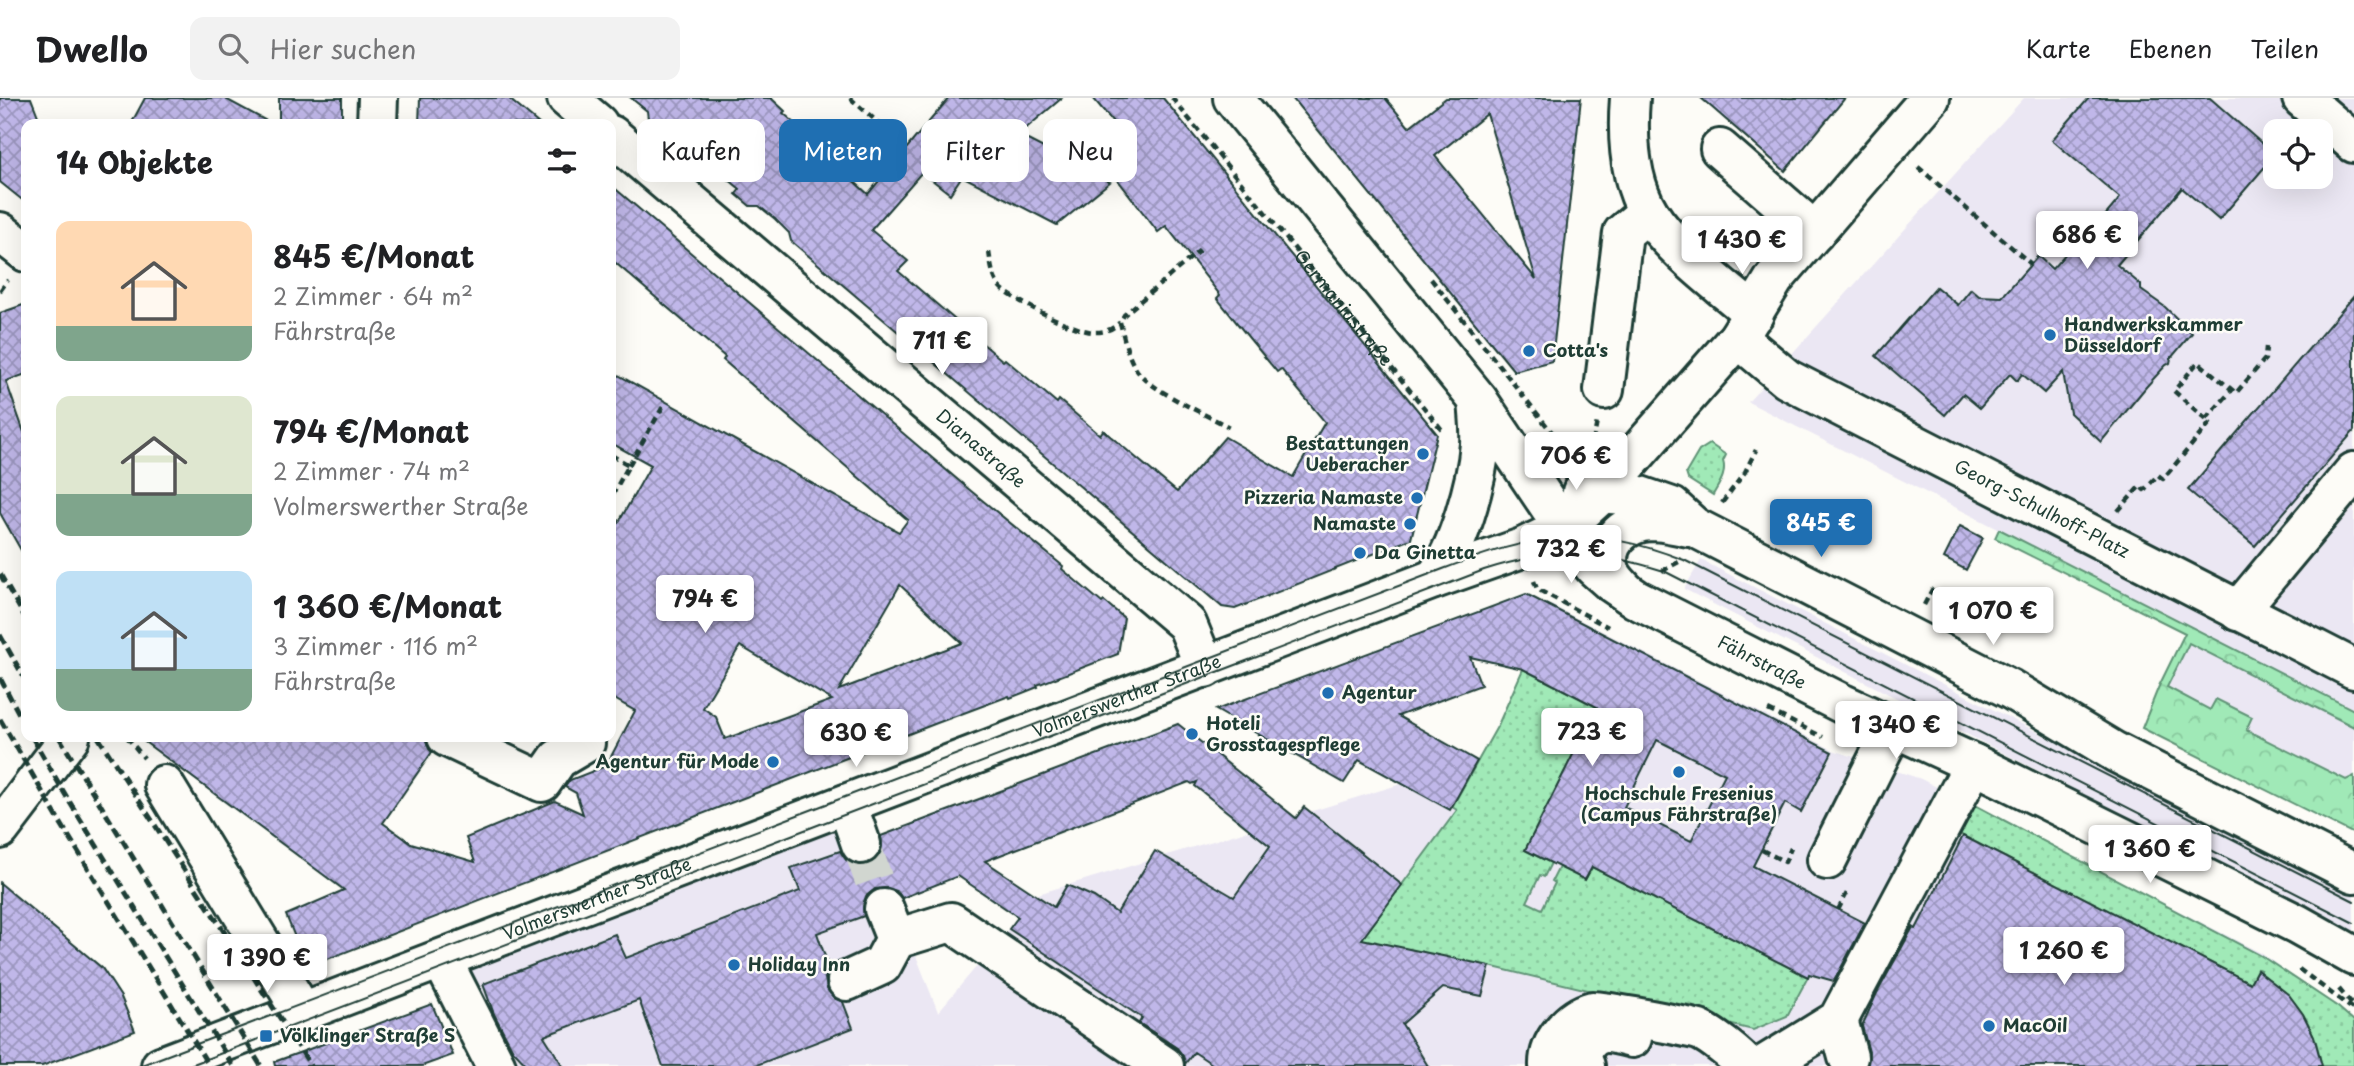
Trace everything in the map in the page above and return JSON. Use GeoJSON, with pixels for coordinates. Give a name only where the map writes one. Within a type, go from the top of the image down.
{"type":"FeatureCollection","features":[{"type":"Feature","properties":{"kind":"street"},"geometry":{"type":"LineString","coordinates":[[377,119],[378,98]]}},
{"type":"Feature","properties":{"kind":"street"},"geometry":{"type":"LineString","coordinates":[[568,98],[592,119]]}},
{"type":"Feature","properties":{"kind":"street"},"geometry":{"type":"LineString","coordinates":[[1233,98],[1478,400],[1545,475],[1564,527]]}},
{"type":"Feature","properties":{"kind":"street","name":"Georg-Schulhoff-Platz"},"geometry":{"type":"LineString","coordinates":[[1630,98],[1631,162],[1648,212],[1746,326],[1787,379],[2354,668]]}},
{"type":"Feature","properties":{"kind":"street","name":"Volmerswerther Straße"},"geometry":{"type":"LineString","coordinates":[[161,1066],[1434,579],[1522,548],[1564,527],[1601,494],[1746,326],[1774,279],[1930,98]]}},
{"type":"Feature","properties":{"kind":"street"},"geometry":{"type":"LineString","coordinates":[[2302,98],[2354,143]]}},
{"type":"Feature","properties":{"kind":"street","name":"Dianastraße"},"geometry":{"type":"LineString","coordinates":[[616,139],[1187,624],[1205,668]]}},
{"type":"Feature","properties":{"kind":"street"},"geometry":{"type":"LineString","coordinates":[[1720,149],[1815,232]]}},
{"type":"Feature","properties":{"kind":"street"},"geometry":{"type":"LineString","coordinates":[[1604,390],[1623,233],[1648,212]]}},
{"type":"Feature","properties":{"kind":"street"},"geometry":{"type":"LineString","coordinates":[[0,232],[21,248]]}},
{"type":"Feature","properties":{"kind":"street"},"geometry":{"type":"LineString","coordinates":[[1434,579],[1443,569],[1469,499],[1480,445],[1478,400]]}},
{"type":"Feature","properties":{"kind":"street"},"geometry":{"type":"LineString","coordinates":[[2238,611],[2354,472]]}},
{"type":"Feature","properties":{"kind":"street"},"geometry":{"type":"LineString","coordinates":[[1545,475],[1601,494],[1640,496],[1672,507],[1699,531],[2010,689],[2115,752],[2354,873]]}},
{"type":"Feature","properties":{"kind":"street"},"geometry":{"type":"LineString","coordinates":[[1640,584],[1612,575],[1607,561],[1610,547],[1618,535],[1630,526],[1650,521],[1699,531]]}},
{"type":"Feature","properties":{"kind":"street","name":"Fährstraße"},"geometry":{"type":"LineString","coordinates":[[1564,527],[1594,567],[1640,584],[1843,704],[1974,764],[2297,924],[2354,956]]}},
{"type":"Feature","properties":{"kind":"street"},"geometry":{"type":"LineString","coordinates":[[1827,860],[1894,727]]}},
{"type":"Feature","properties":{"kind":"street"},"geometry":{"type":"LineString","coordinates":[[1,825],[66,742]]}},
{"type":"Feature","properties":{"kind":"street"},"geometry":{"type":"LineString","coordinates":[[458,742],[542,782],[558,758],[585,743]]}},
{"type":"Feature","properties":{"kind":"street"},"geometry":{"type":"LineString","coordinates":[[1585,1066],[1582,1060],[1584,1049],[1591,1039],[1605,1033],[1697,1050],[1751,1065],[1838,1020],[1974,764]]}},
{"type":"Feature","properties":{"kind":"street"},"geometry":{"type":"LineString","coordinates":[[164,785],[303,1013]]}},
{"type":"Feature","properties":{"kind":"street"},"geometry":{"type":"LineString","coordinates":[[847,804],[861,844]]}},
{"type":"Feature","properties":{"kind":"street"},"geometry":{"type":"LineString","coordinates":[[847,981],[882,965],[890,924],[951,922],[1164,1066]]}},
{"type":"Feature","properties":{"kind":"street"},"geometry":{"type":"LineString","coordinates":[[442,960],[496,1066]]}},
{"type":"Feature","properties":{"kind":"street"},"geometry":{"type":"LineString","coordinates":[[1549,1066],[1552,1047],[1563,1030],[1578,1018],[1595,1010],[1701,1030],[1751,1065]]}},
{"type":"Feature","properties":{"kind":"street"},"geometry":{"type":"LineString","coordinates":[[1838,1020],[1848,1057]]}},
{"type":"Feature","properties":{"kind":"path"},"geometry":{"type":"LineString","coordinates":[[850,98],[874,119]]}},
{"type":"Feature","properties":{"kind":"path","name":"Germaniastraße"},"geometry":{"type":"LineString","coordinates":[[1172,98],[1450,440]]}},
{"type":"Feature","properties":{"kind":"path"},"geometry":{"type":"LineString","coordinates":[[1891,144],[2031,264]]}},
{"type":"Feature","properties":{"kind":"path"},"geometry":{"type":"LineString","coordinates":[[989,252],[993,275],[1001,288],[1068,325],[1091,333],[1107,331],[1119,322],[1124,314],[1200,250]]}},
{"type":"Feature","properties":{"kind":"path"},"geometry":{"type":"LineString","coordinates":[[1119,322],[1130,359],[1137,372],[1153,386],[1229,427]]}},
{"type":"Feature","properties":{"kind":"path"},"geometry":{"type":"LineString","coordinates":[[2128,499],[2140,486],[2144,490],[2158,475],[2163,479],[2210,423],[2174,391],[2198,362],[2236,393],[2265,359],[2266,347]]}},
{"type":"Feature","properties":{"kind":"path"},"geometry":{"type":"LineString","coordinates":[[2206,419],[2232,390]]}},
{"type":"Feature","properties":{"kind":"path"},"geometry":{"type":"LineString","coordinates":[[616,489],[664,405]]}},
{"type":"Feature","properties":{"kind":"path"},"geometry":{"type":"LineString","coordinates":[[1545,475],[1593,442]]}},
{"type":"Feature","properties":{"kind":"path"},"geometry":{"type":"LineString","coordinates":[[1640,584],[1699,531],[1745,472],[1756,450]]}},
{"type":"Feature","properties":{"kind":"path"},"geometry":{"type":"LineString","coordinates":[[616,458],[629,465]]}},
{"type":"Feature","properties":{"kind":"path"},"geometry":{"type":"LineString","coordinates":[[1918,615],[1935,584]]}},
{"type":"Feature","properties":{"kind":"path"},"geometry":{"type":"LineString","coordinates":[[1762,850],[1785,862],[1792,846]]}},
{"type":"Feature","properties":{"kind":"shaded area"},"geometry":{"type":"Polygon","coordinates":[[[2024,98],[2354,98],[2354,799],[2157,695],[2191,627],[1748,402],[2024,98]]]}},
{"type":"Feature","properties":{"kind":"shaded area"},"geometry":{"type":"Polygon","coordinates":[[[1701,560],[2354,894],[2354,933],[1684,589],[1701,560]]]}},
{"type":"Feature","properties":{"kind":"shaded area"},"geometry":{"type":"Polygon","coordinates":[[[1551,605],[1833,750],[1921,779],[2261,953],[2340,1011],[2354,1066],[486,1066],[441,981],[860,812],[938,1012],[1038,894],[1477,761],[1498,725],[1551,605]]]}},
{"type":"Feature","properties":{"kind":"green space"},"geometry":{"type":"Polygon","coordinates":[[[1710,444],[1726,455],[1723,475],[1713,495],[1688,479],[1686,473],[1699,451],[1710,444]]]}},
{"type":"Feature","properties":{"kind":"green space"},"geometry":{"type":"Polygon","coordinates":[[[1999,529],[2354,710],[2354,727],[2189,643],[2167,687],[2210,710],[2216,699],[2252,717],[2246,730],[2346,780],[2354,776],[2354,834],[2142,728],[2185,633],[1995,538],[1999,529]]]}},
{"type":"Feature","properties":{"kind":"green space"},"geometry":{"type":"Polygon","coordinates":[[[1523,669],[1597,707],[1525,850],[1551,863],[1544,877],[1540,875],[1527,902],[1542,909],[1555,883],[1552,881],[1559,867],[1585,880],[1592,867],[1808,977],[1787,1016],[1753,1030],[1489,966],[1345,962],[1457,810],[1452,807],[1498,725],[1523,669]]]}},
{"type":"Feature","properties":{"kind":"green space"},"geometry":{"type":"Polygon","coordinates":[[[1975,805],[2260,955],[2338,1007],[2354,1021],[2354,1066],[2321,1066],[2314,1037],[2301,1012],[2283,991],[2259,973],[2261,970],[2257,969],[2250,983],[1960,834],[1975,805]]]}},
{"type":"Feature","properties":{"kind":"building"},"geometry":{"type":"Polygon","coordinates":[[[0,98],[31,98],[39,119],[21,119],[21,199],[0,182],[0,98]]]}},
{"type":"Feature","properties":{"kind":"building"},"geometry":{"type":"Polygon","coordinates":[[[145,98],[224,98],[263,119],[134,119],[145,98]]]}},
{"type":"Feature","properties":{"kind":"building"},"geometry":{"type":"Polygon","coordinates":[[[279,98],[342,98],[342,119],[279,119],[279,98]]]}},
{"type":"Feature","properties":{"kind":"building"},"geometry":{"type":"Polygon","coordinates":[[[420,98],[508,98],[533,119],[419,119],[420,98]]]}},
{"type":"Feature","properties":{"kind":"building"},"geometry":{"type":"Polygon","coordinates":[[[631,98],[771,98],[790,119],[779,119],[779,182],[855,182],[868,194],[878,182],[907,182],[907,148],[921,131],[921,173],[871,230],[908,261],[898,271],[1003,361],[1005,359],[1057,403],[1059,400],[1100,435],[1103,430],[1177,492],[1225,437],[1293,477],[1325,422],[1281,369],[1277,372],[1249,338],[1217,298],[1220,295],[1166,226],[1158,232],[1119,182],[1137,182],[1137,119],[1110,119],[1093,98],[1163,98],[1437,434],[1411,539],[1235,609],[1222,607],[791,241],[789,233],[775,219],[759,206],[750,206],[736,194],[740,189],[732,182],[765,182],[765,119],[648,119],[647,111],[631,98]]]}},
{"type":"Feature","properties":{"kind":"building"},"geometry":{"type":"Polygon","coordinates":[[[949,98],[1062,98],[1029,126],[1029,119],[931,119],[949,98]]]}},
{"type":"Feature","properties":{"kind":"building"},"geometry":{"type":"Polygon","coordinates":[[[1292,98],[1385,98],[1409,127],[1446,98],[1581,98],[1552,361],[1514,371],[1292,98]],[[1487,114],[1435,156],[1536,279],[1487,114]]]}},
{"type":"Feature","properties":{"kind":"building"},"geometry":{"type":"Polygon","coordinates":[[[1701,98],[1845,98],[1785,171],[1701,98]]]}},
{"type":"Feature","properties":{"kind":"building"},"geometry":{"type":"Polygon","coordinates":[[[2089,98],[2210,98],[2263,144],[2263,169],[2219,220],[2182,188],[2117,265],[2141,285],[2141,290],[2165,307],[2192,333],[2171,358],[2170,363],[2146,387],[2101,442],[2070,413],[2063,372],[2044,393],[2022,374],[2017,381],[2010,374],[1980,408],[1963,394],[1945,415],[1876,356],[1936,287],[1958,305],[1971,289],[1979,296],[2002,297],[2038,256],[2052,269],[2080,234],[2089,235],[2120,198],[2052,140],[2089,98]]]}},
{"type":"Feature","properties":{"kind":"building"},"geometry":{"type":"Polygon","coordinates":[[[1029,141],[1043,148],[1043,182],[1110,182],[1057,225],[974,182],[1029,182],[1029,141]]]}},
{"type":"Feature","properties":{"kind":"building"},"geometry":{"type":"Polygon","coordinates":[[[935,182],[958,182],[950,194],[935,182]]]}},
{"type":"Feature","properties":{"kind":"building"},"geometry":{"type":"Polygon","coordinates":[[[616,189],[1063,566],[1062,569],[1102,603],[1104,601],[1124,618],[1118,654],[1010,698],[1009,696],[937,723],[307,967],[286,915],[344,890],[145,742],[427,742],[432,752],[383,823],[411,843],[475,862],[466,838],[555,801],[583,814],[576,793],[565,787],[570,780],[606,766],[635,711],[616,700],[616,527],[651,465],[616,446],[616,374],[899,532],[908,520],[723,360],[725,357],[616,263],[616,189]],[[900,585],[839,690],[962,643],[900,585]],[[740,646],[703,708],[716,717],[725,739],[832,700],[740,646]]]}},
{"type":"Feature","properties":{"kind":"building"},"geometry":{"type":"Polygon","coordinates":[[[2354,296],[2354,431],[2255,546],[2188,490],[2354,296]]]}},
{"type":"Feature","properties":{"kind":"building"},"geometry":{"type":"Polygon","coordinates":[[[21,306],[21,376],[6,381],[21,424],[21,550],[0,513],[0,313],[21,306]]]}},
{"type":"Feature","properties":{"kind":"building"},"geometry":{"type":"Polygon","coordinates":[[[1960,526],[1983,538],[1966,570],[1944,558],[1960,526]]]}},
{"type":"Feature","properties":{"kind":"building"},"geometry":{"type":"Polygon","coordinates":[[[1526,594],[1832,752],[1801,812],[1785,803],[1753,866],[1865,923],[1834,981],[1809,974],[1808,977],[1592,867],[1585,880],[1525,850],[1597,707],[1523,669],[1470,657],[1481,685],[1398,716],[1477,761],[1450,810],[1359,760],[1344,783],[1216,710],[1526,594]],[[1657,740],[1624,807],[1691,841],[1725,774],[1657,740]]]}},
{"type":"Feature","properties":{"kind":"building"},"geometry":{"type":"Polygon","coordinates":[[[1178,724],[1296,818],[1304,807],[1402,885],[1362,939],[1490,966],[1482,996],[1443,988],[1402,1024],[1428,1066],[1215,1066],[1194,1052],[1185,1064],[1177,1048],[1139,1023],[1142,1018],[1009,929],[1018,917],[958,876],[902,898],[897,891],[888,888],[875,889],[866,896],[864,916],[817,933],[829,968],[825,978],[827,989],[834,998],[843,1002],[853,1028],[754,1066],[663,1066],[639,1000],[544,1036],[563,1066],[528,1066],[513,1050],[494,1014],[483,984],[615,934],[626,958],[800,891],[791,868],[840,851],[846,860],[856,865],[869,864],[878,858],[882,849],[881,836],[1178,724]],[[1189,782],[985,861],[1054,907],[1067,885],[1094,897],[1117,913],[1155,851],[1234,897],[1270,846],[1195,786],[1197,782],[1189,782]]]}},
{"type":"Feature","properties":{"kind":"building"},"geometry":{"type":"Polygon","coordinates":[[[1963,836],[2250,983],[2257,970],[2289,995],[2303,1014],[2314,1036],[2322,1066],[1867,1066],[1869,1052],[1862,1026],[1877,993],[1913,927],[1916,929],[1963,836]]]}},
{"type":"Feature","properties":{"kind":"building"},"geometry":{"type":"Polygon","coordinates":[[[0,883],[102,968],[121,997],[135,1031],[42,1066],[0,1066],[0,883]]]}},
{"type":"Feature","properties":{"kind":"building"},"geometry":{"type":"Polygon","coordinates":[[[432,1004],[453,1055],[422,1066],[275,1066],[274,1062],[432,1004]]]}},
{"type":"Feature","properties":{"kind":"tunnel"},"geometry":{"type":"LineString","coordinates":[[861,844],[884,909]]}},
{"type":"Feature","properties":{"kind":"tram line"},"geometry":{"type":"LineString","coordinates":[[139,1066],[1443,569],[1506,548],[1563,538],[1591,537],[1620,541],[1684,560],[2354,901]]}},
{"type":"Feature","properties":{"kind":"tram line"},"geometry":{"type":"LineString","coordinates":[[188,1066],[1484,570],[1553,555],[1616,558],[1664,571],[2354,923]]}},
{"type":"Feature","properties":{"kind":"railway"},"geometry":{"type":"LineString","coordinates":[[0,574],[21,610]]}},
{"type":"Feature","properties":{"kind":"railway"},"geometry":{"type":"LineString","coordinates":[[0,635],[21,672]]}},
{"type":"Feature","properties":{"kind":"railway"},"geometry":{"type":"LineString","coordinates":[[0,678],[21,718]]}},
{"type":"Feature","properties":{"kind":"railway"},"geometry":{"type":"LineString","coordinates":[[0,719],[209,1066]]}},
{"type":"Feature","properties":{"kind":"railway"},"geometry":{"type":"LineString","coordinates":[[35,742],[233,1066]]}},
{"type":"Feature","properties":{"kind":"railway"},"geometry":{"type":"LineString","coordinates":[[62,742],[261,1066]]}},
{"type":"Feature","properties":{"kind":"railway"},"geometry":{"type":"LineString","coordinates":[[101,742],[311,1066]]}},
{"type":"Feature","properties":{"kind":"place","name":"Handwerkskammer Düsseldorf"},"geometry":{"type":"Point","coordinates":[2050,335]}},
{"type":"Feature","properties":{"kind":"place","name":"Cotta's"},"geometry":{"type":"Point","coordinates":[1529,351]}},
{"type":"Feature","properties":{"kind":"place","name":"Bestattungen Ueberacher"},"geometry":{"type":"Point","coordinates":[1423,454]}},
{"type":"Feature","properties":{"kind":"place","name":"Pizzeria Namaste"},"geometry":{"type":"Point","coordinates":[1417,498]}},
{"type":"Feature","properties":{"kind":"place","name":"Namaste"},"geometry":{"type":"Point","coordinates":[1410,524]}},
{"type":"Feature","properties":{"kind":"place","name":"Da Ginetta"},"geometry":{"type":"Point","coordinates":[1360,553]}},
{"type":"Feature","properties":{"kind":"place","name":"Agentur"},"geometry":{"type":"Point","coordinates":[1328,693]}},
{"type":"Feature","properties":{"kind":"place","name":"Hoteli Grosstagespflege"},"geometry":{"type":"Point","coordinates":[1192,734]}},
{"type":"Feature","properties":{"kind":"place","name":"Agentur für Mode"},"geometry":{"type":"Point","coordinates":[773,762]}},
{"type":"Feature","properties":{"kind":"place","name":"Hochschule Fresenius (Campus Fährstraße)"},"geometry":{"type":"Point","coordinates":[1679,772]}},
{"type":"Feature","properties":{"kind":"place","name":"Holiday Inn"},"geometry":{"type":"Point","coordinates":[734,965]}},
{"type":"Feature","properties":{"kind":"place","name":"MacOil"},"geometry":{"type":"Point","coordinates":[1989,1026]}},
{"type":"Feature","properties":{"kind":"place","name":"Völklinger Straße S"},"geometry":{"type":"Point","coordinates":[266,1036]}}]}
